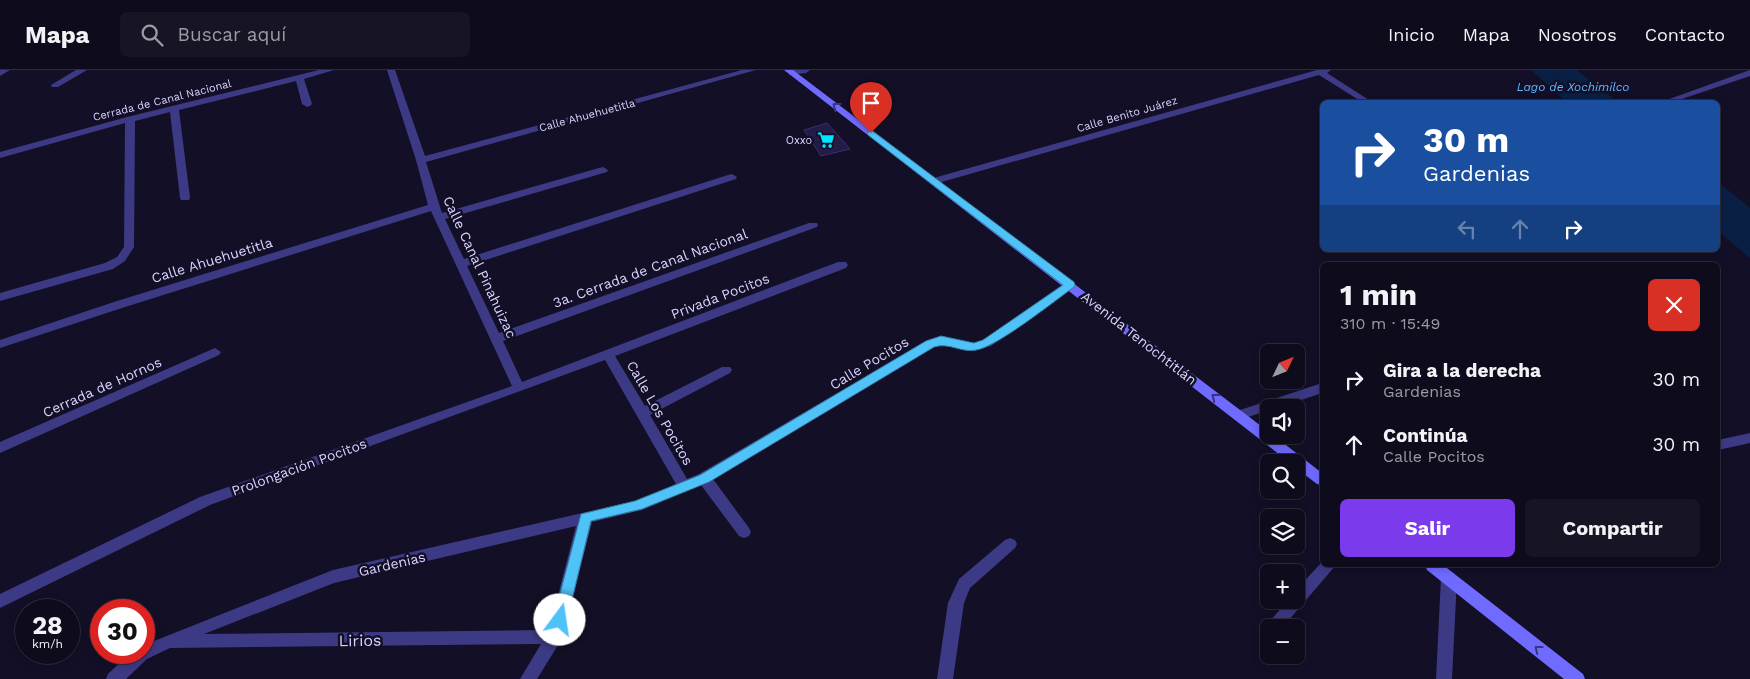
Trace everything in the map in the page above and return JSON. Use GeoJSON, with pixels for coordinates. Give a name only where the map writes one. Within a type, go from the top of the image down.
{"type":"FeatureCollection","features":[{"type":"Feature","properties":{"kind":"main road","name":"Avenida Tenochtitlán"},"geometry":{"type":"LineString","coordinates":[[790,72],[1320,478]]}},
{"type":"Feature","properties":{"kind":"main road"},"geometry":{"type":"LineString","coordinates":[[1435,567],[1576,679]]}},
{"type":"Feature","properties":{"kind":"street"},"geometry":{"type":"LineString","coordinates":[[0,73],[6,70]]}},
{"type":"Feature","properties":{"kind":"street"},"geometry":{"type":"LineString","coordinates":[[55,85],[83,70]]}},
{"type":"Feature","properties":{"kind":"street","name":"Cerrada de Canal Nacional"},"geometry":{"type":"LineString","coordinates":[[0,155],[130,119],[330,70]]}},
{"type":"Feature","properties":{"kind":"street","name":"Calle Canal Pinahuizac"},"geometry":{"type":"LineString","coordinates":[[392,70],[437,212],[519,388]]}},
{"type":"Feature","properties":{"kind":"street","name":"Calle Ahuehuetitla"},"geometry":{"type":"LineString","coordinates":[[421,160],[752,70]]}},
{"type":"Feature","properties":{"kind":"street"},"geometry":{"type":"LineString","coordinates":[[790,72],[806,70]]}},
{"type":"Feature","properties":{"kind":"street"},"geometry":{"type":"LineString","coordinates":[[1323,71],[1364,100]]}},
{"type":"Feature","properties":{"kind":"street","name":"Calle Benito Juárez"},"geometry":{"type":"LineString","coordinates":[[934,181],[1323,71]]}},
{"type":"Feature","properties":{"kind":"street"},"geometry":{"type":"LineString","coordinates":[[1672,100],[1750,72]]}},
{"type":"Feature","properties":{"kind":"street"},"geometry":{"type":"LineString","coordinates":[[299,77],[306,104]]}},
{"type":"Feature","properties":{"kind":"street"},"geometry":{"type":"LineString","coordinates":[[174,108],[185,198]]}},
{"type":"Feature","properties":{"kind":"street"},"geometry":{"type":"LineString","coordinates":[[0,297],[109,266],[122,259],[129,247],[130,119]]}},
{"type":"Feature","properties":{"kind":"street","name":"Calle Ahuehuetitla"},"geometry":{"type":"LineString","coordinates":[[0,344],[130,301],[437,212],[603,170]]}},
{"type":"Feature","properties":{"kind":"street"},"geometry":{"type":"LineString","coordinates":[[461,264],[732,177]]}},
{"type":"Feature","properties":{"kind":"street","name":"3a. Cerrada de Canal Nacional"},"geometry":{"type":"LineString","coordinates":[[496,339],[813,225]]}},
{"type":"Feature","properties":{"kind":"street","name":"Privada Pocitos"},"geometry":{"type":"LineString","coordinates":[[608,355],[842,265]]}},
{"type":"Feature","properties":{"kind":"street","name":"Calle Pocitos"},"geometry":{"type":"LineString","coordinates":[[685,487],[704,478],[930,344],[941,340],[974,347],[986,343],[1070,285]]}},
{"type":"Feature","properties":{"kind":"street","name":"Cerrada de Hornos"},"geometry":{"type":"LineString","coordinates":[[0,448],[215,352]]}},
{"type":"Feature","properties":{"kind":"street","name":"Prolongación Pocitos"},"geometry":{"type":"LineString","coordinates":[[0,601],[204,501],[608,355]]}},
{"type":"Feature","properties":{"kind":"street","name":"Calle Los Pocitos"},"geometry":{"type":"LineString","coordinates":[[608,355],[685,487]]}},
{"type":"Feature","properties":{"kind":"street"},"geometry":{"type":"LineString","coordinates":[[643,413],[726,370]]}},
{"type":"Feature","properties":{"kind":"street"},"geometry":{"type":"LineString","coordinates":[[1238,415],[1320,389]]}},
{"type":"Feature","properties":{"kind":"street"},"geometry":{"type":"LineString","coordinates":[[1720,445],[1750,438]]}},
{"type":"Feature","properties":{"kind":"street"},"geometry":{"type":"LineString","coordinates":[[704,478],[744,532]]}},
{"type":"Feature","properties":{"kind":"street","name":"Gardenias"},"geometry":{"type":"LineString","coordinates":[[114,679],[141,654],[166,642],[333,578],[637,506],[685,487]]}},
{"type":"Feature","properties":{"kind":"street"},"geometry":{"type":"LineString","coordinates":[[528,679],[555,638],[586,517]]}},
{"type":"Feature","properties":{"kind":"street"},"geometry":{"type":"LineString","coordinates":[[945,679],[956,603],[964,584],[1010,544]]}},
{"type":"Feature","properties":{"kind":"street"},"geometry":{"type":"LineString","coordinates":[[1280,619],[1327,567]]}},
{"type":"Feature","properties":{"kind":"street"},"geometry":{"type":"LineString","coordinates":[[1444,679],[1449,578]]}},
{"type":"Feature","properties":{"kind":"street","name":"Lirios"},"geometry":{"type":"LineString","coordinates":[[166,642],[555,638]]}},
{"type":"Feature","properties":{"kind":"water","name":"Lago de Xochimilco"},"geometry":{"type":"Polygon","coordinates":[[[1531,70],[1577,70],[1614,100],[1565,100],[1531,70]]]}},
{"type":"Feature","properties":{"kind":"water"},"geometry":{"type":"Polygon","coordinates":[[[1720,184],[1750,208],[1750,258],[1720,233],[1720,184]]]}},
{"type":"Feature","properties":{"kind":"building","name":"Oxxo"},"geometry":{"type":"Polygon","coordinates":[[[827,123],[850,149],[821,156],[804,130],[827,123]]]}},
{"type":"Feature","properties":{"kind":"place","name":"Oxxo"},"geometry":{"type":"Point","coordinates":[826,140]}},
{"type":"Feature","properties":{"kind":"route"},"geometry":{"type":"LineString","coordinates":[[560,620],[586,517],[637,506],[704,478],[930,344],[941,340],[974,347],[986,343],[1070,285],[871,133]]}}]}
